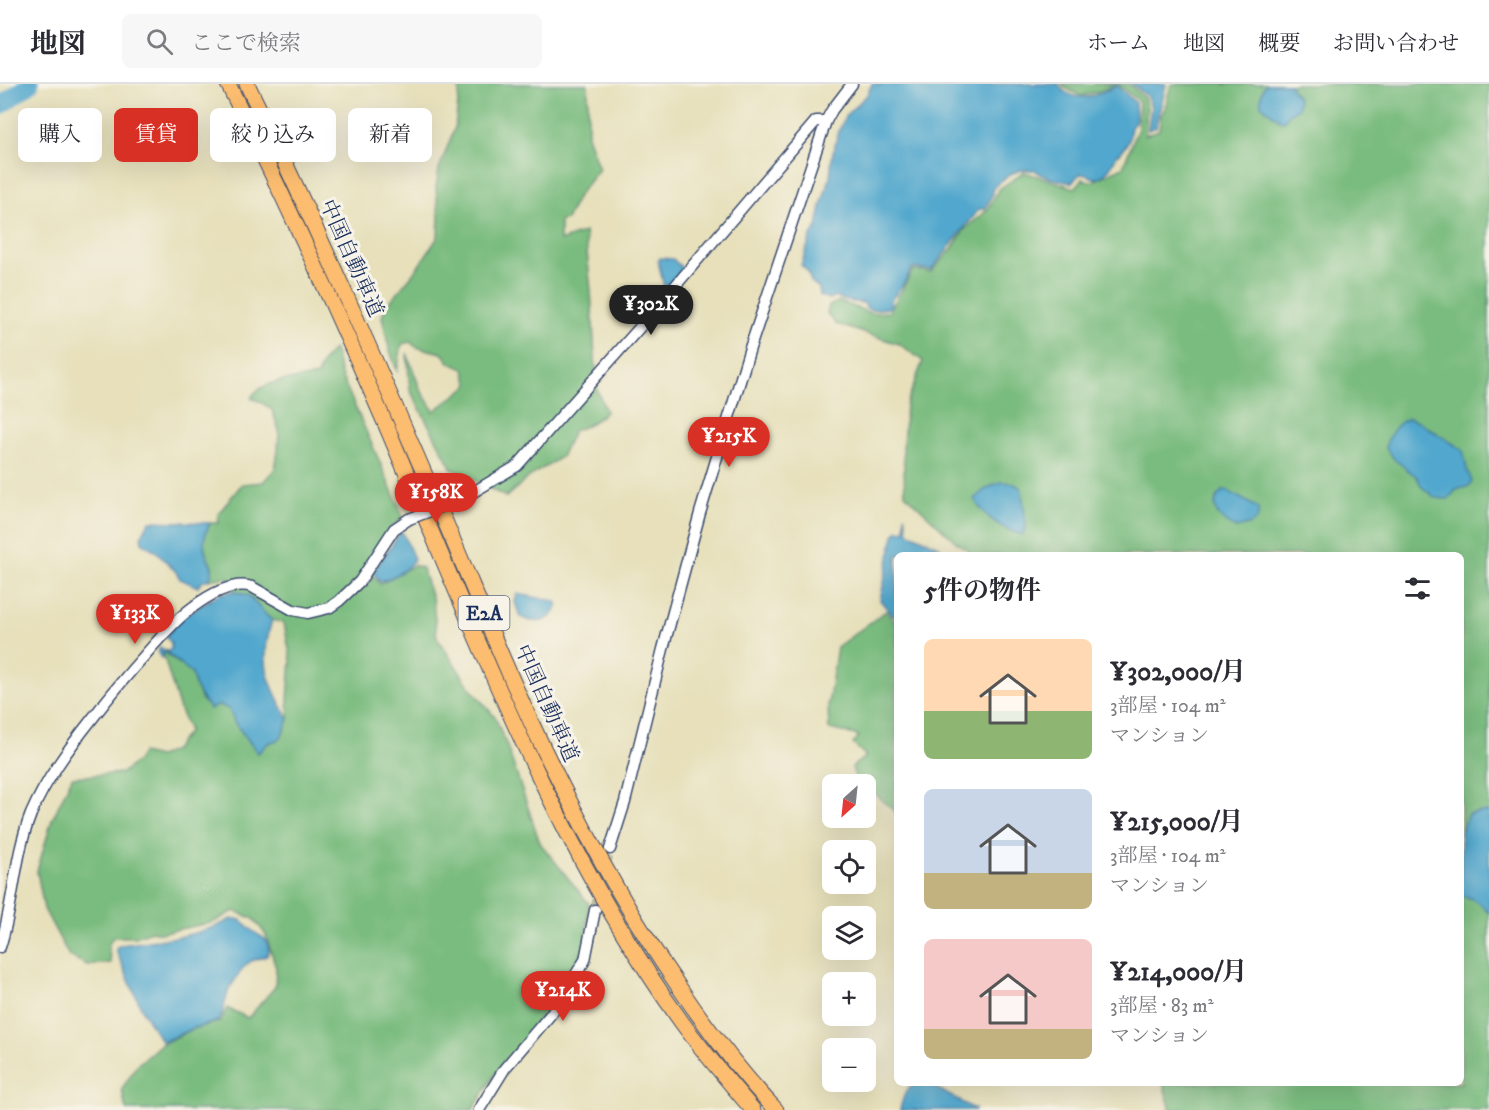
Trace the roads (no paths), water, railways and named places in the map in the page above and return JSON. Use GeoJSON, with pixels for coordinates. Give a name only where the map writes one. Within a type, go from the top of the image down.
{"type":"FeatureCollection","features":[{"type":"Feature","properties":{"kind":"highway","name":"中国自動車道"},"geometry":{"type":"LineString","coordinates":[[228,84],[333,303],[502,698],[572,843],[610,912],[652,979],[717,1069],[753,1110]]}},
{"type":"Feature","properties":{"kind":"highway","name":"中国自動車道"},"geometry":{"type":"LineString","coordinates":[[247,84],[349,300],[517,691],[587,836],[625,904],[699,1017],[731,1059],[776,1110]]}},
{"type":"Feature","properties":{"kind":"street"},"geometry":{"type":"LineString","coordinates":[[610,849],[625,802],[700,513],[750,348],[826,121],[852,84]]}},
{"type":"Feature","properties":{"kind":"street"},"geometry":{"type":"LineString","coordinates":[[0,947],[27,825],[47,782],[69,749],[128,674],[159,640],[192,608],[211,596],[234,586],[252,587],[293,610],[308,613],[330,608],[360,581],[394,529],[409,519],[460,500],[517,466],[641,326],[816,121],[826,121]]}},
{"type":"Feature","properties":{"kind":"street"},"geometry":{"type":"LineString","coordinates":[[479,1110],[506,1068],[551,1014],[585,960],[595,910]]}},
{"type":"Feature","properties":{"kind":"water"},"geometry":{"type":"Polygon","coordinates":[[[872,84],[1058,84],[1066,93],[1080,97],[1091,96],[1117,86],[1135,102],[1136,117],[1131,127],[1129,141],[1102,176],[1093,178],[1080,174],[1071,183],[1050,178],[1035,170],[1021,170],[999,182],[993,189],[985,209],[979,209],[931,270],[912,268],[891,300],[889,308],[871,310],[866,308],[864,303],[846,301],[835,296],[829,299],[820,296],[819,288],[811,282],[808,272],[801,265],[811,236],[817,227],[838,133],[846,115],[867,95],[872,84]]]}},
{"type":"Feature","properties":{"kind":"water"},"geometry":{"type":"Polygon","coordinates":[[[1132,84],[1166,84],[1156,127],[1148,130],[1151,107],[1148,97],[1132,84]]]}},
{"type":"Feature","properties":{"kind":"water"},"geometry":{"type":"Polygon","coordinates":[[[1266,84],[1290,84],[1297,97],[1298,108],[1284,121],[1261,105],[1263,88],[1266,84]]]}},
{"type":"Feature","properties":{"kind":"water"},"geometry":{"type":"Polygon","coordinates":[[[660,258],[673,259],[682,268],[682,272],[667,290],[664,287],[658,261],[660,258]]]}},
{"type":"Feature","properties":{"kind":"water"},"geometry":{"type":"Polygon","coordinates":[[[1409,418],[1463,450],[1472,482],[1469,486],[1456,490],[1448,499],[1436,498],[1422,487],[1417,477],[1394,459],[1385,447],[1394,430],[1409,418]]]}},
{"type":"Feature","properties":{"kind":"water"},"geometry":{"type":"Polygon","coordinates":[[[1002,482],[1016,485],[1022,491],[1026,525],[1023,535],[995,522],[983,512],[974,499],[980,493],[1002,482]]]}},
{"type":"Feature","properties":{"kind":"water"},"geometry":{"type":"Polygon","coordinates":[[[1226,490],[1258,508],[1258,518],[1251,524],[1236,528],[1220,517],[1215,503],[1222,491],[1226,490]]]}},
{"type":"Feature","properties":{"kind":"water"},"geometry":{"type":"Polygon","coordinates":[[[905,515],[908,532],[939,546],[944,552],[894,552],[894,617],[880,600],[894,535],[898,530],[905,531],[905,515]]]}},
{"type":"Feature","properties":{"kind":"water"},"geometry":{"type":"Polygon","coordinates":[[[150,521],[210,523],[204,544],[205,553],[212,567],[209,580],[205,580],[198,587],[180,579],[158,553],[142,542],[141,537],[150,521]]]}},
{"type":"Feature","properties":{"kind":"water"},"geometry":{"type":"Polygon","coordinates":[[[401,532],[414,559],[399,573],[380,581],[373,572],[401,532]]]}},
{"type":"Feature","properties":{"kind":"water"},"geometry":{"type":"Polygon","coordinates":[[[234,591],[249,596],[272,620],[266,648],[267,671],[275,694],[289,719],[280,739],[268,743],[258,753],[235,723],[229,709],[219,705],[210,709],[195,686],[192,674],[165,651],[161,658],[158,651],[160,647],[169,651],[171,649],[171,643],[166,637],[180,619],[219,594],[234,591]]]}},
{"type":"Feature","properties":{"kind":"water"},"geometry":{"type":"Polygon","coordinates":[[[517,594],[555,601],[558,605],[546,620],[527,620],[520,617],[515,602],[517,594]]]}},
{"type":"Feature","properties":{"kind":"water"},"geometry":{"type":"Polygon","coordinates":[[[1489,812],[1489,913],[1478,902],[1464,895],[1464,824],[1468,814],[1489,812]]]}},
{"type":"Feature","properties":{"kind":"water"},"geometry":{"type":"Polygon","coordinates":[[[231,919],[242,921],[265,939],[269,950],[267,956],[251,961],[243,968],[229,989],[218,1021],[162,1042],[143,1012],[116,948],[121,945],[192,934],[231,919]]]}},
{"type":"Feature","properties":{"kind":"water"},"geometry":{"type":"Polygon","coordinates":[[[932,1086],[976,1110],[900,1110],[903,1098],[910,1087],[932,1086]]]}},
{"type":"Feature","properties":{"kind":"waterway"},"geometry":{"type":"LineString","coordinates":[[0,106],[30,84]]}},
{"type":"Feature","properties":{"kind":"tunnel"},"geometry":{"type":"LineString","coordinates":[[595,910],[610,849]]}}]}
